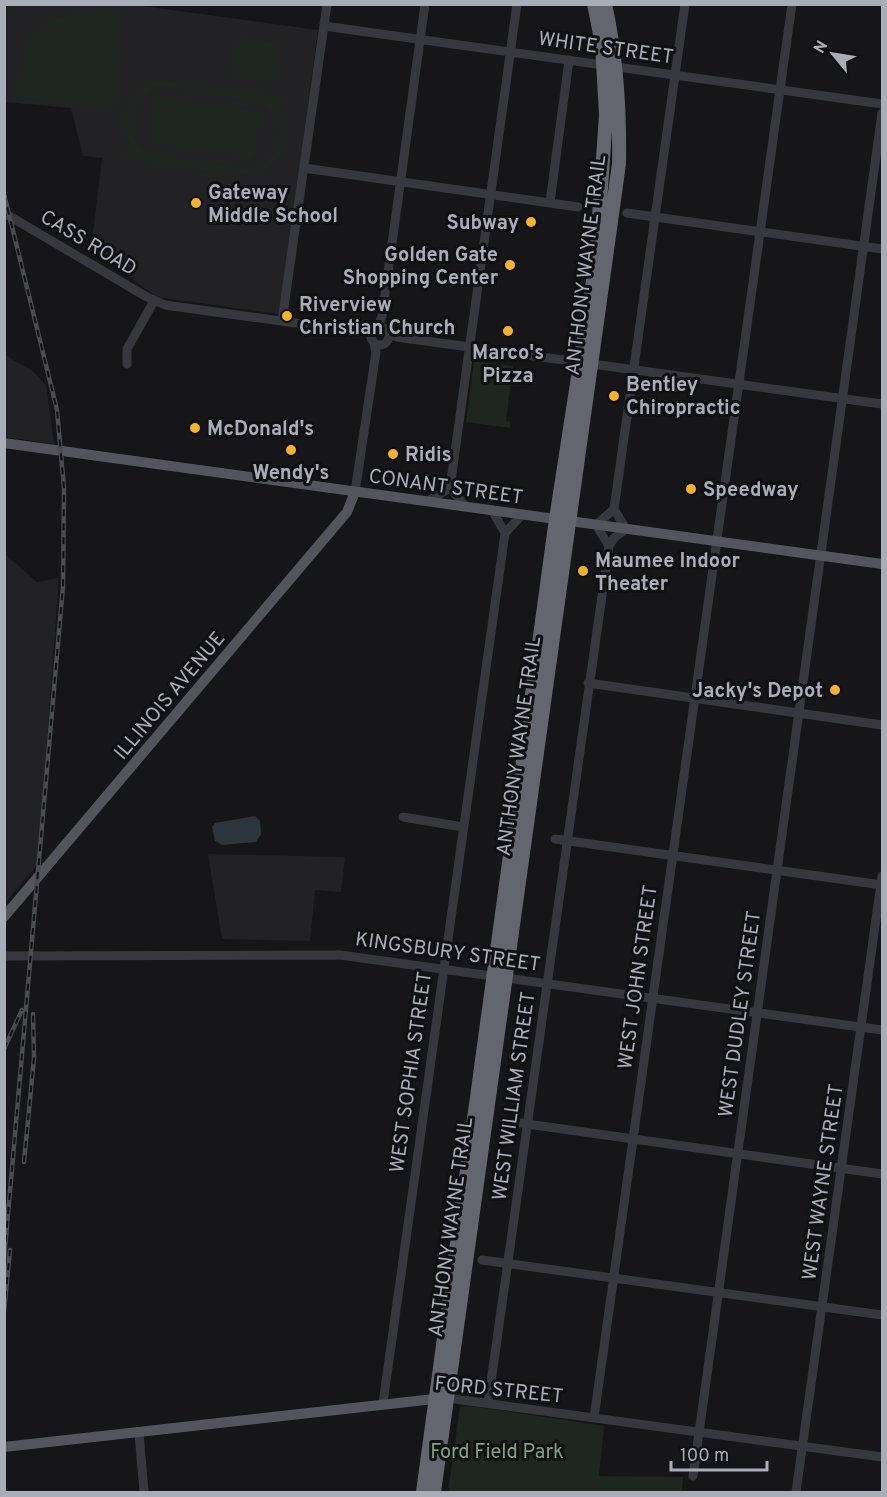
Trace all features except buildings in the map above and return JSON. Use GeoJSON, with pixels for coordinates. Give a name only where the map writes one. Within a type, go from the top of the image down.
{"type":"FeatureCollection","features":[{"type":"Feature","properties":{"kind":"highway","name":"ANTHONY WAYNE TRAIL"},"geometry":{"type":"LineString","coordinates":[[423,1492],[441,1398],[563,520],[619,164],[620,109],[594,4]]}},
{"type":"Feature","properties":{"kind":"highway","name":"ANTHONY WAYNE TRAIL"},"geometry":{"type":"LineString","coordinates":[[605,4],[611,66]]}},
{"type":"Feature","properties":{"kind":"highway","name":"ANTHONY WAYNE TRAIL"},"geometry":{"type":"LineString","coordinates":[[434,1492],[441,1398]]}},
{"type":"Feature","properties":{"kind":"main road","name":"CONANT STREET"},"geometry":{"type":"LineString","coordinates":[[4,443],[882,564]]}},
{"type":"Feature","properties":{"kind":"main road","name":"ILLINOIS AVENUE"},"geometry":{"type":"LineString","coordinates":[[4,917],[342,517],[352,502],[355,492]]}},
{"type":"Feature","properties":{"kind":"main road","name":"FORD STREET"},"geometry":{"type":"LineString","coordinates":[[4,1448],[441,1398]]}},
{"type":"Feature","properties":{"kind":"street"},"geometry":{"type":"LineString","coordinates":[[282,321],[327,4]]}},
{"type":"Feature","properties":{"kind":"street"},"geometry":{"type":"LineString","coordinates":[[355,492],[425,4]]}},
{"type":"Feature","properties":{"kind":"street"},"geometry":{"type":"LineString","coordinates":[[466,507],[450,488],[517,4]]}},
{"type":"Feature","properties":{"kind":"street"},"geometry":{"type":"LineString","coordinates":[[614,509],[596,525],[609,546],[614,538],[626,529],[614,509],[685,4]]}},
{"type":"Feature","properties":{"kind":"street","name":"WEST JOHN STREET"},"geometry":{"type":"LineString","coordinates":[[594,1418],[792,4]]}},
{"type":"Feature","properties":{"kind":"street","name":"WHITE STREET"},"geometry":{"type":"LineString","coordinates":[[324,26],[882,104]]}},
{"type":"Feature","properties":{"kind":"street"},"geometry":{"type":"LineString","coordinates":[[550,202],[570,60]]}},
{"type":"Feature","properties":{"kind":"street","name":"WEST DUDLEY STREET"},"geometry":{"type":"LineString","coordinates":[[693,1476],[882,113]]}},
{"type":"Feature","properties":{"kind":"street"},"geometry":{"type":"LineString","coordinates":[[304,168],[578,207]]}},
{"type":"Feature","properties":{"kind":"street","name":"CASS ROAD"},"geometry":{"type":"LineString","coordinates":[[4,213],[154,301],[173,306],[360,332],[379,337]]}},
{"type":"Feature","properties":{"kind":"street"},"geometry":{"type":"LineString","coordinates":[[627,213],[882,249]]}},
{"type":"Feature","properties":{"kind":"street"},"geometry":{"type":"LineString","coordinates":[[127,364],[127,349],[154,301]]}},
{"type":"Feature","properties":{"kind":"street"},"geometry":{"type":"LineString","coordinates":[[379,337],[397,337],[882,404]]}},
{"type":"Feature","properties":{"kind":"street"},"geometry":{"type":"LineString","coordinates":[[428,501],[450,488]]}},
{"type":"Feature","properties":{"kind":"street"},"geometry":{"type":"LineString","coordinates":[[492,510],[505,532],[523,514]]}},
{"type":"Feature","properties":{"kind":"street","name":"WEST SOPHIA STREET"},"geometry":{"type":"LineString","coordinates":[[383,1403],[505,532]]}},
{"type":"Feature","properties":{"kind":"street","name":"WEST WILLIAM STREET"},"geometry":{"type":"LineString","coordinates":[[488,1402],[609,546]]}},
{"type":"Feature","properties":{"kind":"street"},"geometry":{"type":"LineString","coordinates":[[588,683],[882,725]]}},
{"type":"Feature","properties":{"kind":"street"},"geometry":{"type":"LineString","coordinates":[[403,817],[463,827]]}},
{"type":"Feature","properties":{"kind":"street"},"geometry":{"type":"LineString","coordinates":[[555,839],[882,882]]}},
{"type":"Feature","properties":{"kind":"street","name":"WEST WAYNE STREET"},"geometry":{"type":"LineString","coordinates":[[796,1492],[882,882]]}},
{"type":"Feature","properties":{"kind":"street","name":"KINGSBURY STREET"},"geometry":{"type":"LineString","coordinates":[[4,956],[340,955],[882,1030]]}},
{"type":"Feature","properties":{"kind":"street"},"geometry":{"type":"LineString","coordinates":[[513,1122],[882,1173]]}},
{"type":"Feature","properties":{"kind":"street"},"geometry":{"type":"LineString","coordinates":[[482,1260],[882,1315]]}},
{"type":"Feature","properties":{"kind":"street","name":"FORD STREET"},"geometry":{"type":"LineString","coordinates":[[441,1398],[488,1402],[882,1457]]}},
{"type":"Feature","properties":{"kind":"street"},"geometry":{"type":"LineString","coordinates":[[139,1433],[144,1492]]}},
{"type":"Feature","properties":{"kind":"shaded area","name":"Gateway Middle School"},"geometry":{"type":"Polygon","coordinates":[[[4,5],[135,5],[318,30],[280,314],[157,297],[91,249],[102,158],[83,156],[71,108],[5,102],[4,5]]]}},
{"type":"Feature","properties":{"kind":"shaded area"},"geometry":{"type":"Polygon","coordinates":[[[5,355],[34,372],[46,385],[54,444],[5,437],[5,355]]]}},
{"type":"Feature","properties":{"kind":"shaded area"},"geometry":{"type":"Polygon","coordinates":[[[5,554],[37,582],[59,578],[38,864],[5,903],[5,554]]]}},
{"type":"Feature","properties":{"kind":"shaded area"},"geometry":{"type":"Polygon","coordinates":[[[255,816],[260,821],[261,834],[256,842],[222,845],[215,841],[212,827],[215,823],[255,816]]]}},
{"type":"Feature","properties":{"kind":"shaded area"},"geometry":{"type":"Polygon","coordinates":[[[208,854],[345,857],[341,892],[315,890],[310,941],[222,939],[208,854]]]}},
{"type":"Feature","properties":{"kind":"green space"},"geometry":{"type":"Polygon","coordinates":[[[102,7],[116,8],[118,12],[114,69],[118,73],[114,104],[108,109],[80,106],[72,102],[14,97],[29,44],[39,27],[53,19],[102,7]]]}},
{"type":"Feature","properties":{"kind":"green space"},"geometry":{"type":"Polygon","coordinates":[[[236,36],[279,43],[273,81],[230,74],[236,36]]]}},
{"type":"Feature","properties":{"kind":"green space"},"geometry":{"type":"Polygon","coordinates":[[[160,80],[285,96],[284,103],[274,102],[281,112],[286,128],[283,150],[271,166],[257,173],[246,174],[212,172],[124,158],[125,150],[136,151],[125,130],[126,108],[138,90],[160,80]],[[161,87],[142,97],[136,105],[132,114],[132,133],[145,150],[152,153],[217,164],[254,166],[273,152],[279,134],[275,118],[260,102],[161,87]]]}},
{"type":"Feature","properties":{"kind":"green space"},"geometry":{"type":"Polygon","coordinates":[[[156,97],[260,111],[253,157],[150,143],[156,97]]]}},
{"type":"Feature","properties":{"kind":"green space"},"geometry":{"type":"Polygon","coordinates":[[[474,361],[513,366],[506,421],[510,422],[510,428],[466,422],[474,361]]]}},
{"type":"Feature","properties":{"kind":"green space","name":"Ford Field Park"},"geometry":{"type":"Polygon","coordinates":[[[471,1406],[604,1426],[599,1476],[683,1477],[682,1492],[448,1492],[460,1407],[471,1406]]]}},
{"type":"Feature","properties":{"kind":"railway"},"geometry":{"type":"LineString","coordinates":[[4,194],[57,410],[64,488],[63,586],[4,1260]]}},
{"type":"Feature","properties":{"kind":"railway"},"geometry":{"type":"LineString","coordinates":[[4,1049],[22,1010]]}},
{"type":"Feature","properties":{"kind":"railway"},"geometry":{"type":"LineString","coordinates":[[24,1162],[34,1058],[33,1014]]}},
{"type":"Feature","properties":{"kind":"railway"},"geometry":{"type":"LineString","coordinates":[[4,1312],[10,1250]]}},
{"type":"Feature","properties":{"kind":"place","name":"Gateway Middle School"},"geometry":{"type":"Point","coordinates":[196,203]}},
{"type":"Feature","properties":{"kind":"place","name":"Subway"},"geometry":{"type":"Point","coordinates":[531,222]}},
{"type":"Feature","properties":{"kind":"place","name":"Golden Gate Shopping Center"},"geometry":{"type":"Point","coordinates":[510,265]}},
{"type":"Feature","properties":{"kind":"place","name":"Riverview Christian Church"},"geometry":{"type":"Point","coordinates":[287,316]}},
{"type":"Feature","properties":{"kind":"place","name":"Marco's Pizza"},"geometry":{"type":"Point","coordinates":[508,331]}},
{"type":"Feature","properties":{"kind":"place","name":"Bentley Chiropractic"},"geometry":{"type":"Point","coordinates":[614,396]}},
{"type":"Feature","properties":{"kind":"place","name":"McDonald's"},"geometry":{"type":"Point","coordinates":[195,428]}},
{"type":"Feature","properties":{"kind":"place","name":"Wendy's"},"geometry":{"type":"Point","coordinates":[291,450]}},
{"type":"Feature","properties":{"kind":"place","name":"Ridis"},"geometry":{"type":"Point","coordinates":[393,454]}},
{"type":"Feature","properties":{"kind":"place","name":"Speedway"},"geometry":{"type":"Point","coordinates":[691,489]}},
{"type":"Feature","properties":{"kind":"place","name":"Maumee Indoor Theater"},"geometry":{"type":"Point","coordinates":[583,571]}},
{"type":"Feature","properties":{"kind":"place","name":"Jacky's Depot"},"geometry":{"type":"Point","coordinates":[835,690]}}]}
